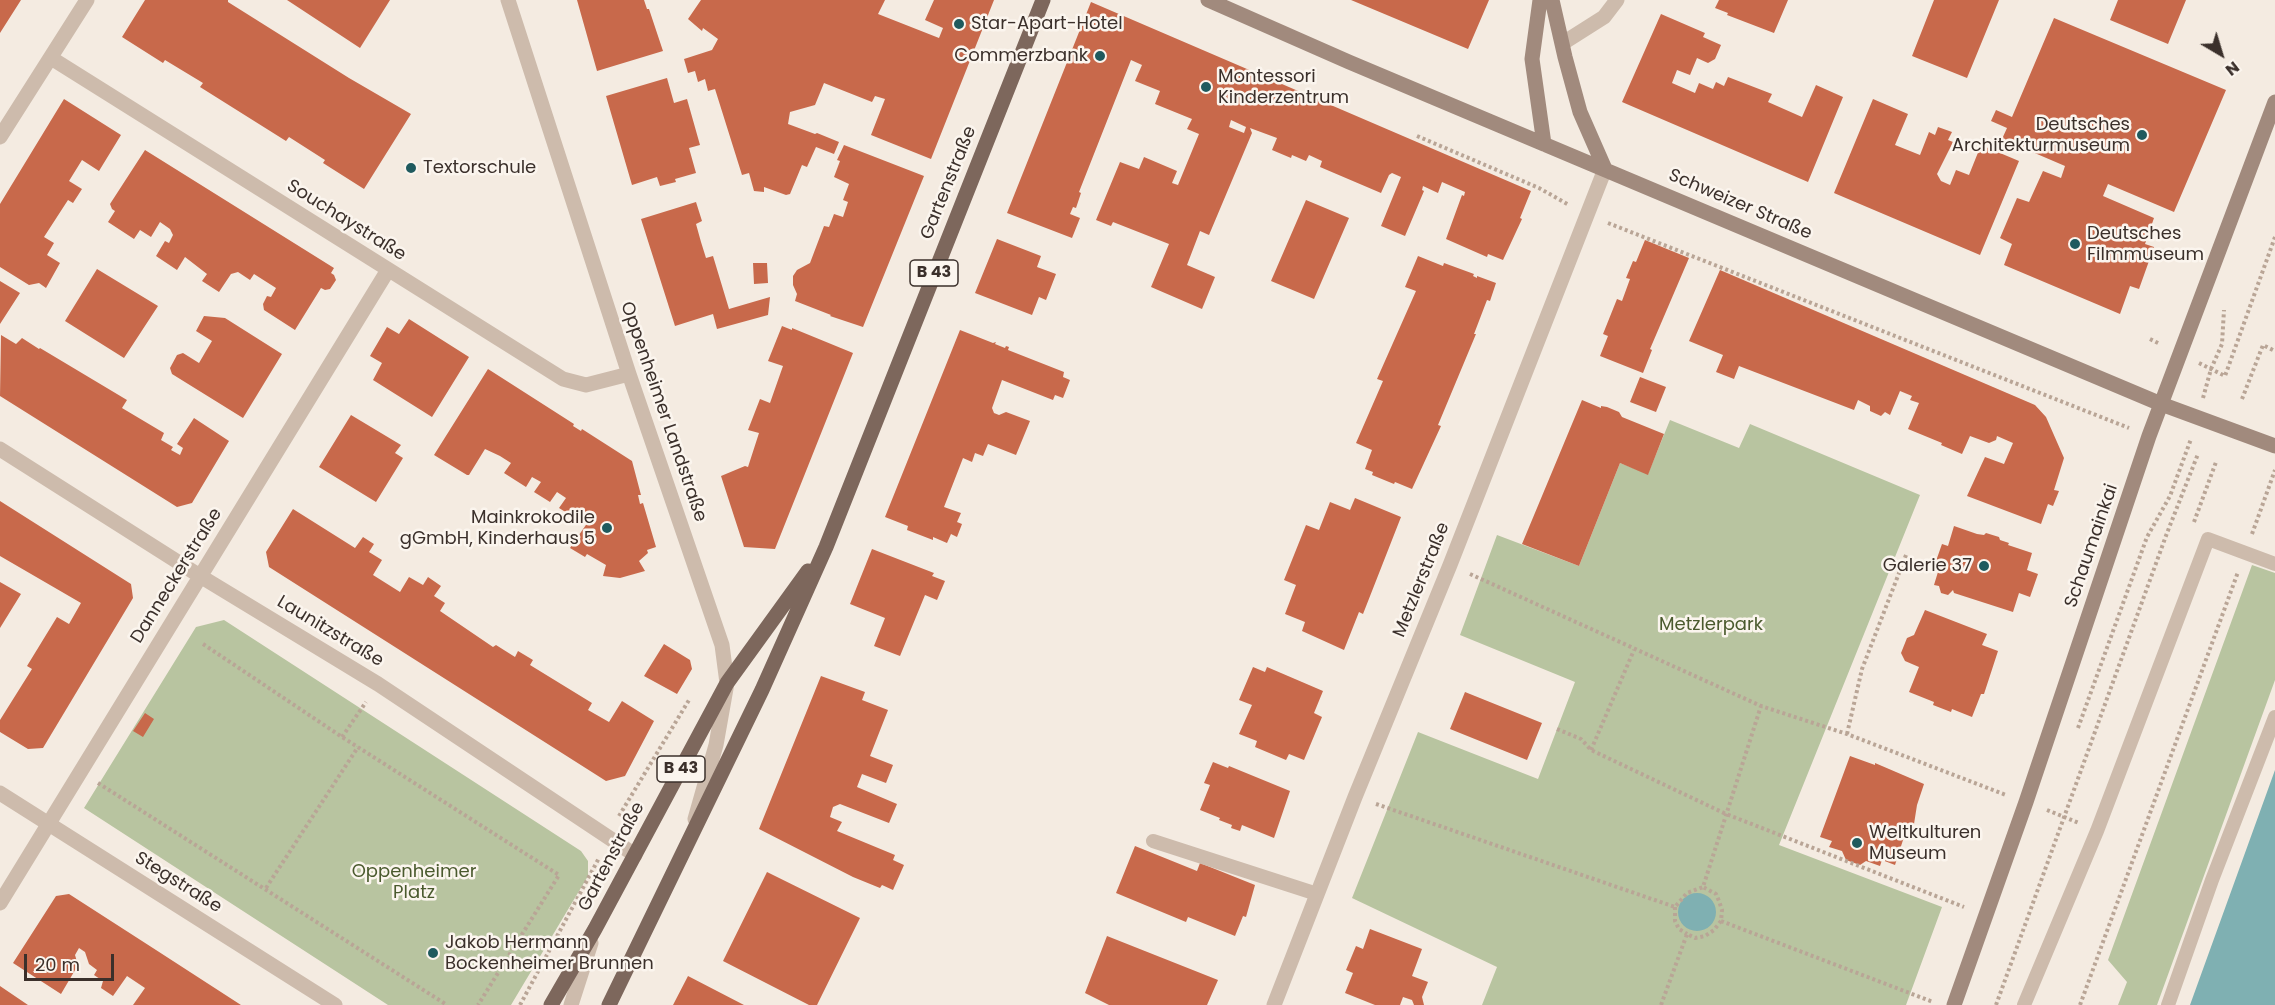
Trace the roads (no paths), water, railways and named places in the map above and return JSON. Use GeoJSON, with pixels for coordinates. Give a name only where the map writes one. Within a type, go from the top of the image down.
{"type":"FeatureCollection","features":[{"type":"Feature","properties":{"kind":"main road","name":"Gartenstraße"},"geometry":{"type":"LineString","coordinates":[[609,1005],[762,690],[826,547],[1043,0]]}},
{"type":"Feature","properties":{"kind":"main road","name":"Schweizer Straße"},"geometry":{"type":"LineString","coordinates":[[1208,0],[1349,62],[2161,404],[2275,446]]}},
{"type":"Feature","properties":{"kind":"main road"},"geometry":{"type":"LineString","coordinates":[[1540,0],[1532,59],[1544,144]]}},
{"type":"Feature","properties":{"kind":"main road"},"geometry":{"type":"LineString","coordinates":[[1552,0],[1580,112],[1605,169]]}},
{"type":"Feature","properties":{"kind":"main road","name":"Schaumainkai"},"geometry":{"type":"LineString","coordinates":[[1954,1005],[2026,802],[2149,436],[2275,102]]}},
{"type":"Feature","properties":{"kind":"main road","name":"Gartenstraße"},"geometry":{"type":"LineString","coordinates":[[551,1005],[595,929],[727,682],[826,547]]}},
{"type":"Feature","properties":{"kind":"street"},"geometry":{"type":"LineString","coordinates":[[0,138],[87,0]]}},
{"type":"Feature","properties":{"kind":"street","name":"Oppenheimer Landstraße"},"geometry":{"type":"LineString","coordinates":[[508,0],[629,374],[722,645],[727,682],[716,745],[689,841]]}},
{"type":"Feature","properties":{"kind":"street"},"geometry":{"type":"LineString","coordinates":[[1563,43],[1604,17],[1617,0]]}},
{"type":"Feature","properties":{"kind":"street","name":"Souchaystraße"},"geometry":{"type":"LineString","coordinates":[[51,58],[563,379],[586,385],[629,374]]}},
{"type":"Feature","properties":{"kind":"street","name":"Metzlerstraße"},"geometry":{"type":"LineString","coordinates":[[1274,1005],[1605,169]]}},
{"type":"Feature","properties":{"kind":"street","name":"Danneckerstraße"},"geometry":{"type":"LineString","coordinates":[[0,903],[388,270]]}},
{"type":"Feature","properties":{"kind":"street","name":"Launitzstraße"},"geometry":{"type":"LineString","coordinates":[[0,449],[200,576],[378,684],[635,855]]}},
{"type":"Feature","properties":{"kind":"street","name":"Stegstraße"},"geometry":{"type":"LineString","coordinates":[[0,793],[335,1005]]}},
{"type":"Feature","properties":{"kind":"street"},"geometry":{"type":"LineString","coordinates":[[571,1005],[595,929]]}},
{"type":"Feature","properties":{"kind":"lane"},"geometry":{"type":"LineString","coordinates":[[2024,1005],[2097,831],[2208,539],[2275,564]]}},
{"type":"Feature","properties":{"kind":"lane"},"geometry":{"type":"LineString","coordinates":[[2168,1005],[2212,880],[2275,717]]}},
{"type":"Feature","properties":{"kind":"lane"},"geometry":{"type":"LineString","coordinates":[[1153,841],[1317,894]]}},
{"type":"Feature","properties":{"kind":"water"},"geometry":{"type":"Polygon","coordinates":[[[2275,770],[2275,1005],[2190,1005],[2275,770]]]}},
{"type":"Feature","properties":{"kind":"water"},"geometry":{"type":"Polygon","coordinates":[[[1697,893],[1710,899],[1716,912],[1710,925],[1697,931],[1684,925],[1678,912],[1684,899],[1697,893]]]}},
{"type":"Feature","properties":{"kind":"place","name":"Star-Apart-Hotel"},"geometry":{"type":"Point","coordinates":[959,24]}},
{"type":"Feature","properties":{"kind":"place","name":"Commerzbank"},"geometry":{"type":"Point","coordinates":[1100,56]}},
{"type":"Feature","properties":{"kind":"place","name":"Montessori Kinderzentrum"},"geometry":{"type":"Point","coordinates":[1206,87]}},
{"type":"Feature","properties":{"kind":"place","name":"Deutsches Architekturmuseum"},"geometry":{"type":"Point","coordinates":[2142,135]}},
{"type":"Feature","properties":{"kind":"place","name":"Textorschule"},"geometry":{"type":"Point","coordinates":[411,168]}},
{"type":"Feature","properties":{"kind":"place","name":"Deutsches Filmmuseum"},"geometry":{"type":"Point","coordinates":[2075,244]}},
{"type":"Feature","properties":{"kind":"place","name":"Mainkrokodile gGmbH, Kinderhaus 5"},"geometry":{"type":"Point","coordinates":[607,528]}},
{"type":"Feature","properties":{"kind":"place","name":"Galerie 37"},"geometry":{"type":"Point","coordinates":[1984,566]}},
{"type":"Feature","properties":{"kind":"place","name":"Weltkulturen Museum"},"geometry":{"type":"Point","coordinates":[1857,843]}},
{"type":"Feature","properties":{"kind":"place","name":"Jakob Hermann Bockenheimer Brunnen"},"geometry":{"type":"Point","coordinates":[433,953]}},
{"type":"Feature","properties":{"kind":"park label","name":"Metzlerpark"},"geometry":{"type":"Point","coordinates":[1711,625]}},
{"type":"Feature","properties":{"kind":"park label","name":"Oppenheimer Platz"},"geometry":{"type":"Point","coordinates":[414,882]}}]}
